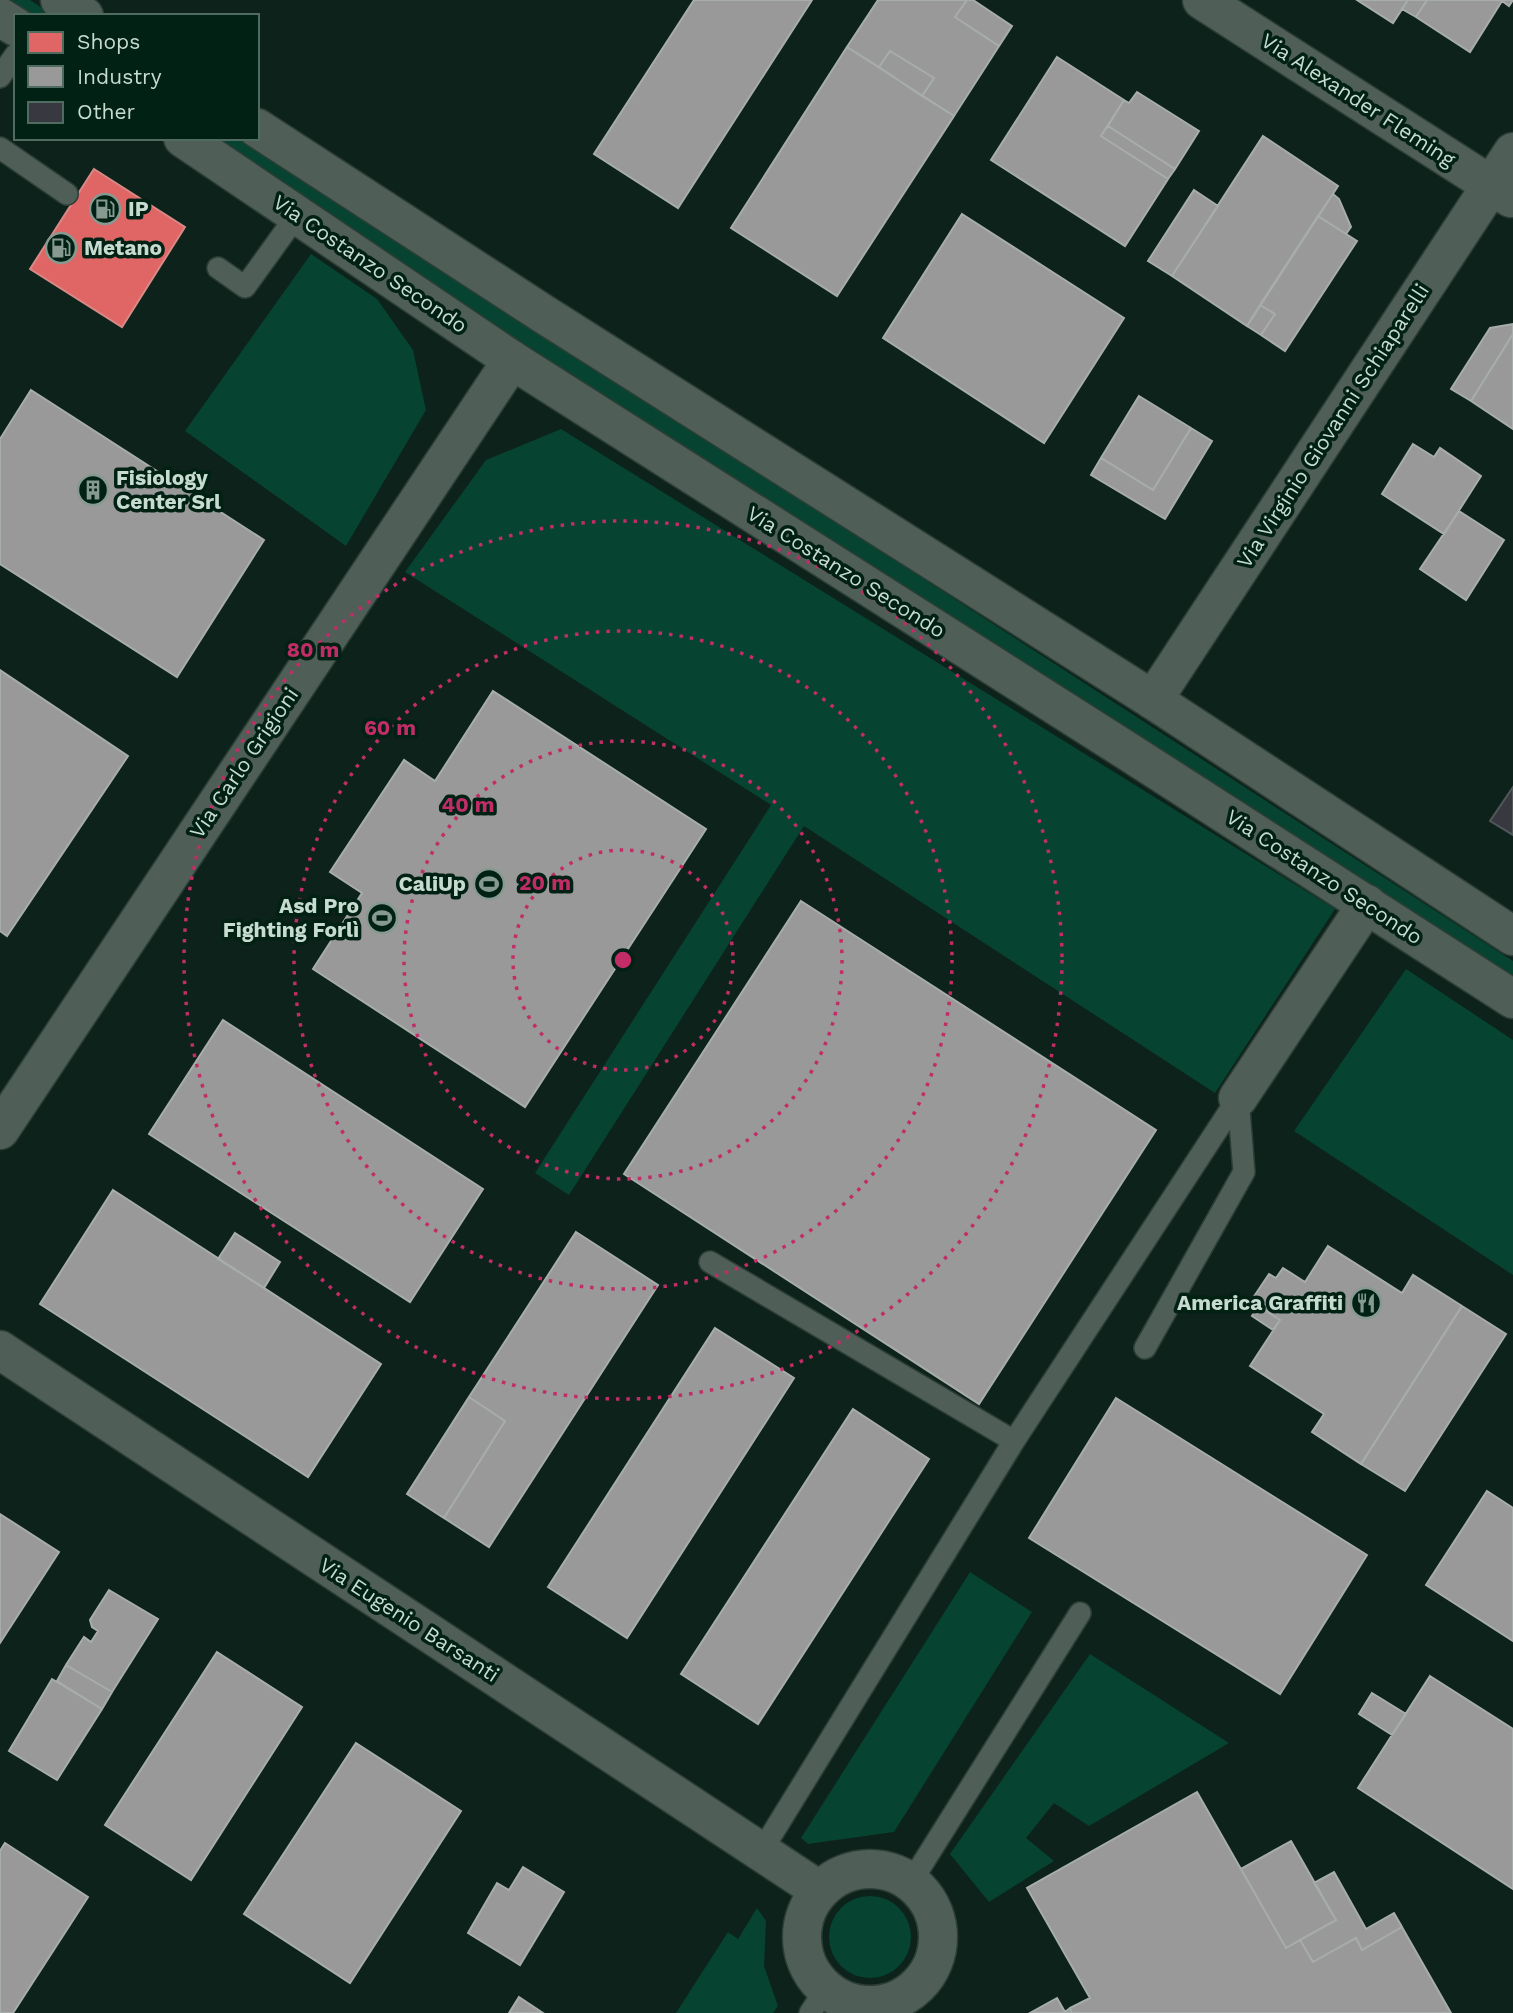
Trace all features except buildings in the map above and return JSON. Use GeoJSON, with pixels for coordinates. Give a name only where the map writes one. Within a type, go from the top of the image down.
{"type":"FeatureCollection","features":[{"type":"Feature","properties":{"kind":"street"},"geometry":{"type":"LineString","coordinates":[[60,0],[81,14]]}},
{"type":"Feature","properties":{"kind":"street","name":"Via Alexander Fleming"},"geometry":{"type":"LineString","coordinates":[[1202,0],[1502,192]]}},
{"type":"Feature","properties":{"kind":"street"},"geometry":{"type":"LineString","coordinates":[[259,129],[580,337],[1153,700],[1513,936]]}},
{"type":"Feature","properties":{"kind":"street","name":"Via Costanzo Secondo"},"geometry":{"type":"LineString","coordinates":[[186,140],[512,360],[1513,999]]}},
{"type":"Feature","properties":{"kind":"street","name":"Via Virginio Giovanni Schiaparelli"},"geometry":{"type":"LineString","coordinates":[[1153,700],[1502,192],[1513,152]]}},
{"type":"Feature","properties":{"kind":"street","name":"Via Carlo Grigioni"},"geometry":{"type":"LineString","coordinates":[[0,1130],[512,360]]}},
{"type":"Feature","properties":{"kind":"street"},"geometry":{"type":"LineString","coordinates":[[1238,1098],[1367,904]]}},
{"type":"Feature","properties":{"kind":"street","name":"Via Eugenio Barsanti"},"geometry":{"type":"LineString","coordinates":[[0,1350],[819,1890]]}},
{"type":"Feature","properties":{"kind":"street"},"geometry":{"type":"LineString","coordinates":[[874,1868],[898,1874],[911,1882],[928,1900],[938,1927],[938,1950],[928,1975],[911,1992],[897,2001],[873,2006],[818,2002],[801,1945],[806,1910],[819,1890],[829,1881],[851,1871],[874,1868]]}},
{"type":"Feature","properties":{"kind":"lane"},"geometry":{"type":"LineString","coordinates":[[0,77],[14,57]]}},
{"type":"Feature","properties":{"kind":"lane"},"geometry":{"type":"LineString","coordinates":[[0,148],[67,194]]}},
{"type":"Feature","properties":{"kind":"lane"},"geometry":{"type":"LineString","coordinates":[[218,268],[245,287],[297,215]]}},
{"type":"Feature","properties":{"kind":"lane"},"geometry":{"type":"LineString","coordinates":[[1145,1348],[1244,1172],[1238,1098]]}},
{"type":"Feature","properties":{"kind":"lane"},"geometry":{"type":"LineString","coordinates":[[761,1852],[1014,1441],[1238,1098]]}},
{"type":"Feature","properties":{"kind":"lane"},"geometry":{"type":"LineString","coordinates":[[710,1262],[1014,1441]]}},
{"type":"Feature","properties":{"kind":"lane"},"geometry":{"type":"LineString","coordinates":[[911,1882],[1080,1613]]}},
{"type":"Feature","properties":{"kind":"green space"},"geometry":{"type":"Polygon","coordinates":[[[0,0],[30,0],[51,14],[16,14],[0,0]]]}},
{"type":"Feature","properties":{"kind":"green space"},"geometry":{"type":"Polygon","coordinates":[[[210,140],[247,140],[1513,961],[1513,985],[210,140]]]}},
{"type":"Feature","properties":{"kind":"green space"},"geometry":{"type":"Polygon","coordinates":[[[311,254],[377,299],[413,350],[426,410],[346,546],[185,431],[311,254]]]}},
{"type":"Feature","properties":{"kind":"green space"},"geometry":{"type":"Polygon","coordinates":[[[561,429],[1335,909],[1215,1093],[804,826],[569,1195],[535,1173],[771,805],[405,572],[486,460],[561,429]]]}},
{"type":"Feature","properties":{"kind":"green space"},"geometry":{"type":"Polygon","coordinates":[[[1406,969],[1513,1040],[1513,1275],[1294,1131],[1406,969]]]}},
{"type":"Feature","properties":{"kind":"green space"},"geometry":{"type":"Polygon","coordinates":[[[970,1572],[1032,1612],[894,1832],[808,1844],[801,1838],[970,1572]]]}},
{"type":"Feature","properties":{"kind":"green space"},"geometry":{"type":"Polygon","coordinates":[[[1090,1654],[1229,1743],[1089,1826],[1054,1803],[1026,1838],[1054,1861],[989,1902],[950,1854],[1090,1654]]]}},
{"type":"Feature","properties":{"kind":"green space"},"geometry":{"type":"Polygon","coordinates":[[[870,1896],[886,1899],[899,1908],[908,1921],[911,1937],[908,1953],[899,1966],[886,1975],[870,1978],[854,1975],[841,1966],[832,1953],[829,1937],[832,1921],[841,1908],[854,1899],[870,1896]]]}},
{"type":"Feature","properties":{"kind":"green space"},"geometry":{"type":"Polygon","coordinates":[[[757,1908],[766,1921],[764,1966],[778,2006],[773,2013],[676,2013],[728,1932],[738,1939],[757,1908]]]}},
{"type":"Feature","properties":{"kind":"place","name":"IP"},"geometry":{"type":"Point","coordinates":[105,209]}},
{"type":"Feature","properties":{"kind":"place","name":"Metano"},"geometry":{"type":"Point","coordinates":[61,248]}},
{"type":"Feature","properties":{"kind":"place","name":"Fisiology Center Srl"},"geometry":{"type":"Point","coordinates":[93,490]}},
{"type":"Feature","properties":{"kind":"place","name":"CaliUp"},"geometry":{"type":"Point","coordinates":[489,884]}},
{"type":"Feature","properties":{"kind":"place","name":"Asd Pro Fighting Forlì"},"geometry":{"type":"Point","coordinates":[382,918]}},
{"type":"Feature","properties":{"kind":"place","name":"America Graffiti"},"geometry":{"type":"Point","coordinates":[1366,1303]}}]}
